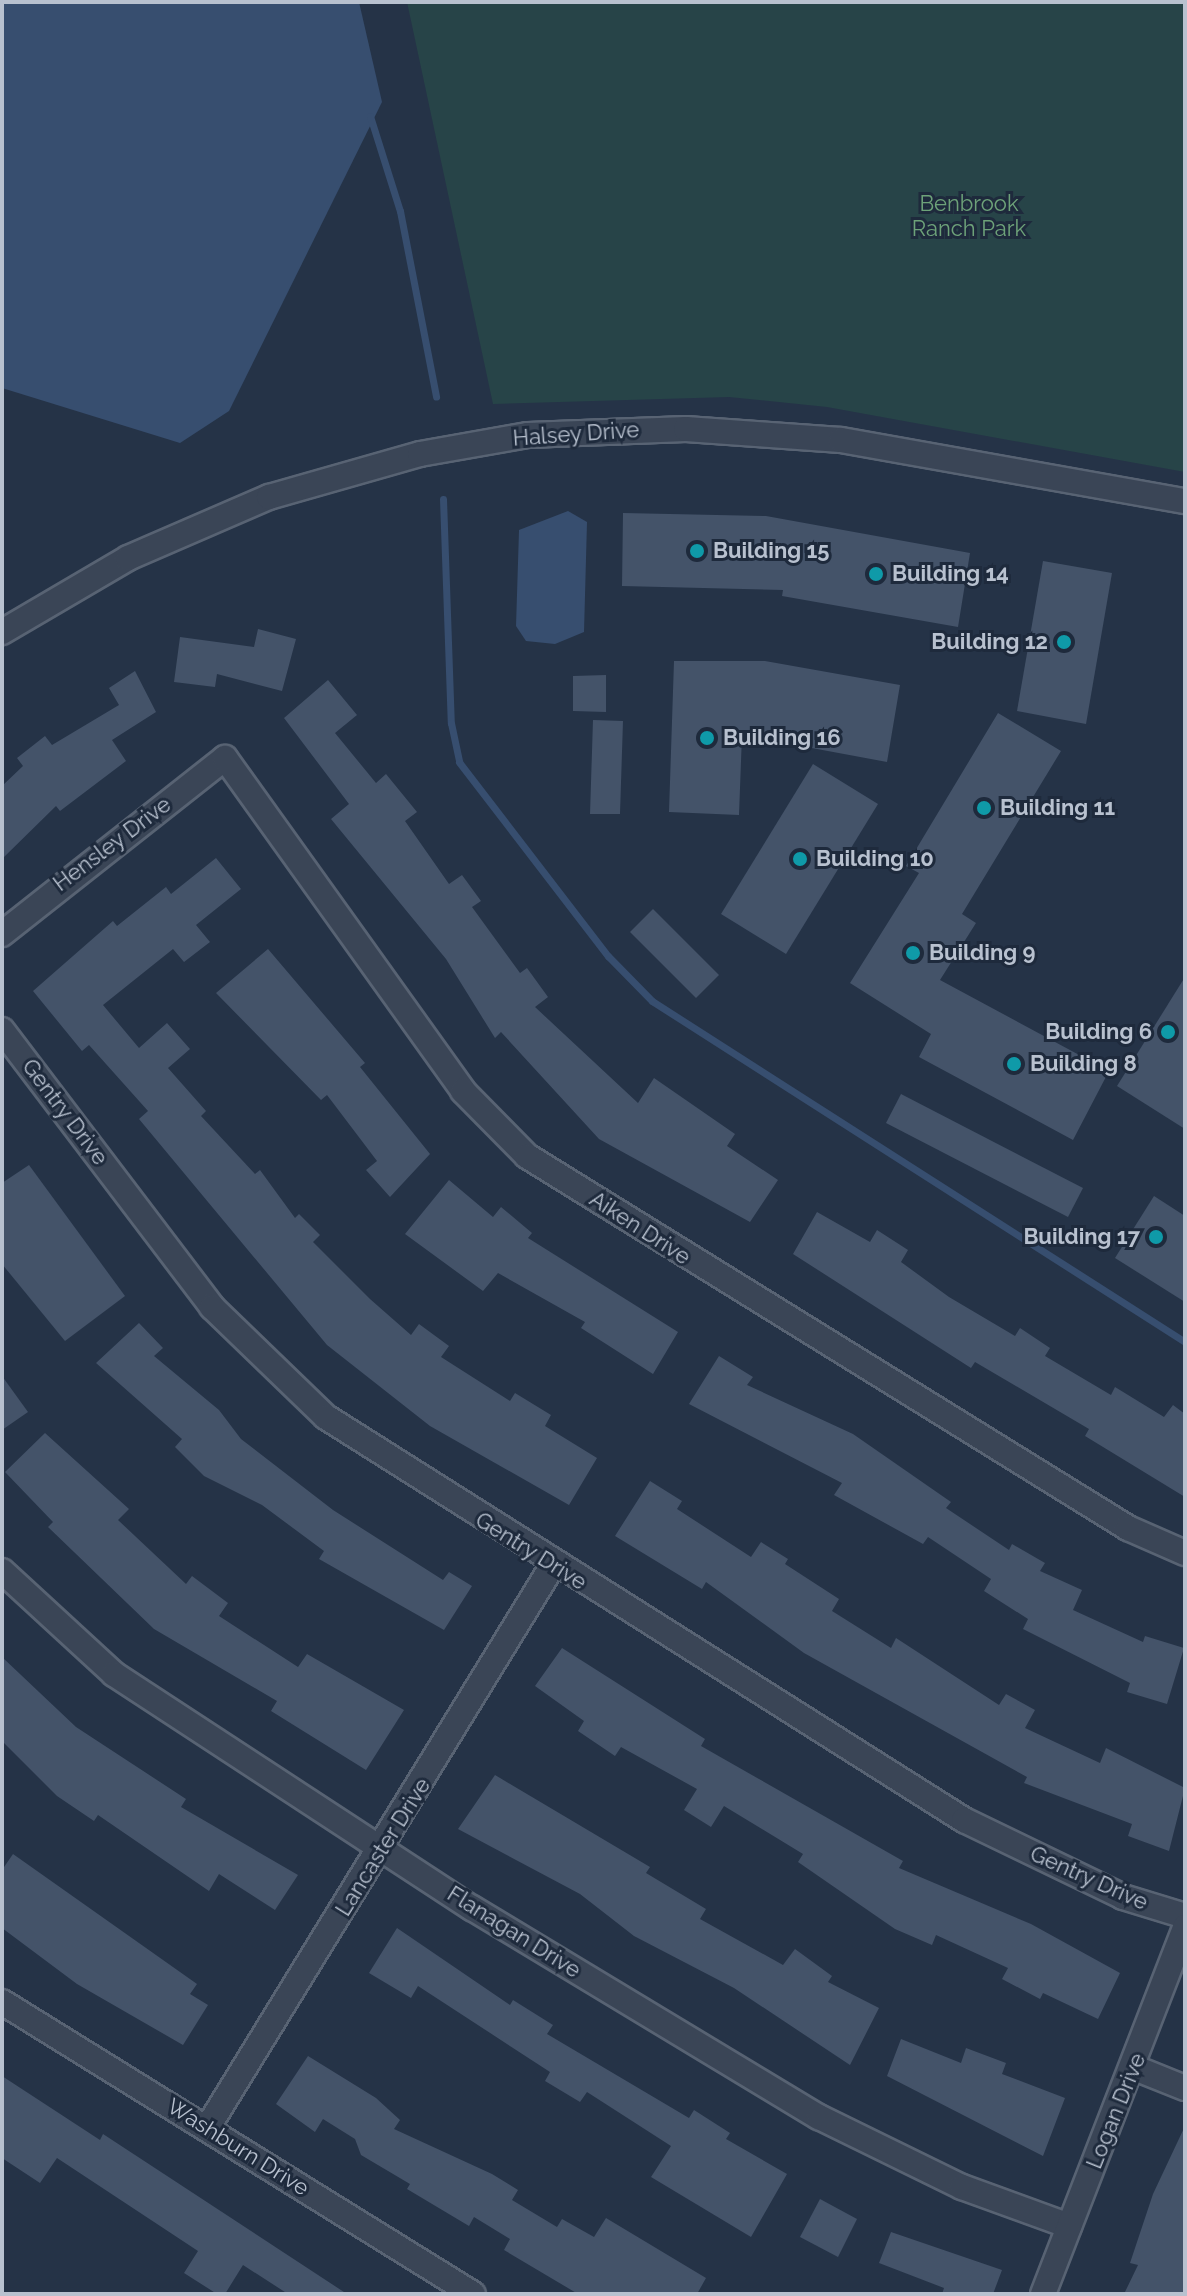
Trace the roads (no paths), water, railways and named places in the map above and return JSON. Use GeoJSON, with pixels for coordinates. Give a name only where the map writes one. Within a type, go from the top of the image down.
{"type":"FeatureCollection","features":[{"type":"Feature","properties":{"kind":"street","name":"Halsey Drive"},"geometry":{"type":"LineString","coordinates":[[2,632],[128,558],[269,497],[420,454],[528,435],[686,429],[841,440],[1185,501]]}},
{"type":"Feature","properties":{"kind":"street","name":"Hensley Drive"},"geometry":{"type":"LineString","coordinates":[[2,934],[225,758]]}},
{"type":"Feature","properties":{"kind":"street","name":"Aiken Drive"},"geometry":{"type":"LineString","coordinates":[[225,758],[463,1091],[527,1156],[1128,1528],[1185,1553]]}},
{"type":"Feature","properties":{"kind":"street","name":"Gentry Drive"},"geometry":{"type":"LineString","coordinates":[[2,1030],[259,1358],[326,1417],[553,1565],[964,1820],[1123,1897],[1185,1916]]}},
{"type":"Feature","properties":{"kind":"street","name":"Lancaster Drive"},"geometry":{"type":"LineString","coordinates":[[208,2127],[383,1848],[553,1565]]}},
{"type":"Feature","properties":{"kind":"street","name":"Flanagan Drive"},"geometry":{"type":"LineString","coordinates":[[2,1571],[114,1674],[383,1848],[819,2117],[962,2187],[1069,2226]]}},
{"type":"Feature","properties":{"kind":"street","name":"Logan Drive"},"geometry":{"type":"LineString","coordinates":[[1043,2294],[1135,2068],[1185,1927]]}},
{"type":"Feature","properties":{"kind":"street","name":"Washburn Drive"},"geometry":{"type":"LineString","coordinates":[[2,2002],[473,2294]]}},
{"type":"Feature","properties":{"kind":"street"},"geometry":{"type":"LineString","coordinates":[[1135,2068],[1185,2088]]}},
{"type":"Feature","properties":{"kind":"water"},"geometry":{"type":"Polygon","coordinates":[[[2,2],[359,2],[382,102],[229,411],[180,443],[2,388],[2,2]]]}},
{"type":"Feature","properties":{"kind":"water"},"geometry":{"type":"Polygon","coordinates":[[[568,511],[587,522],[584,632],[555,644],[526,641],[516,626],[519,530],[568,511]]]}},
{"type":"Feature","properties":{"kind":"waterway"},"geometry":{"type":"LineString","coordinates":[[370,116],[400,211],[436,397]]}},
{"type":"Feature","properties":{"kind":"waterway"},"geometry":{"type":"LineString","coordinates":[[443,499],[451,723],[459,762],[608,956],[652,1001],[1185,1342]]}},
{"type":"Feature","properties":{"kind":"place","name":"Building 15"},"geometry":{"type":"Point","coordinates":[697,551]}},
{"type":"Feature","properties":{"kind":"place","name":"Building 14"},"geometry":{"type":"Point","coordinates":[876,574]}},
{"type":"Feature","properties":{"kind":"place","name":"Building 12"},"geometry":{"type":"Point","coordinates":[1064,642]}},
{"type":"Feature","properties":{"kind":"place","name":"Building 16"},"geometry":{"type":"Point","coordinates":[707,738]}},
{"type":"Feature","properties":{"kind":"place","name":"Building 11"},"geometry":{"type":"Point","coordinates":[984,808]}},
{"type":"Feature","properties":{"kind":"place","name":"Building 10"},"geometry":{"type":"Point","coordinates":[800,859]}},
{"type":"Feature","properties":{"kind":"place","name":"Building 9"},"geometry":{"type":"Point","coordinates":[913,953]}},
{"type":"Feature","properties":{"kind":"place","name":"Building 6"},"geometry":{"type":"Point","coordinates":[1168,1032]}},
{"type":"Feature","properties":{"kind":"place","name":"Building 8"},"geometry":{"type":"Point","coordinates":[1014,1064]}},
{"type":"Feature","properties":{"kind":"place","name":"Building 17"},"geometry":{"type":"Point","coordinates":[1156,1237]}},
{"type":"Feature","properties":{"kind":"park label","name":"Benbrook Ranch Park"},"geometry":{"type":"Point","coordinates":[969,216]}}]}
